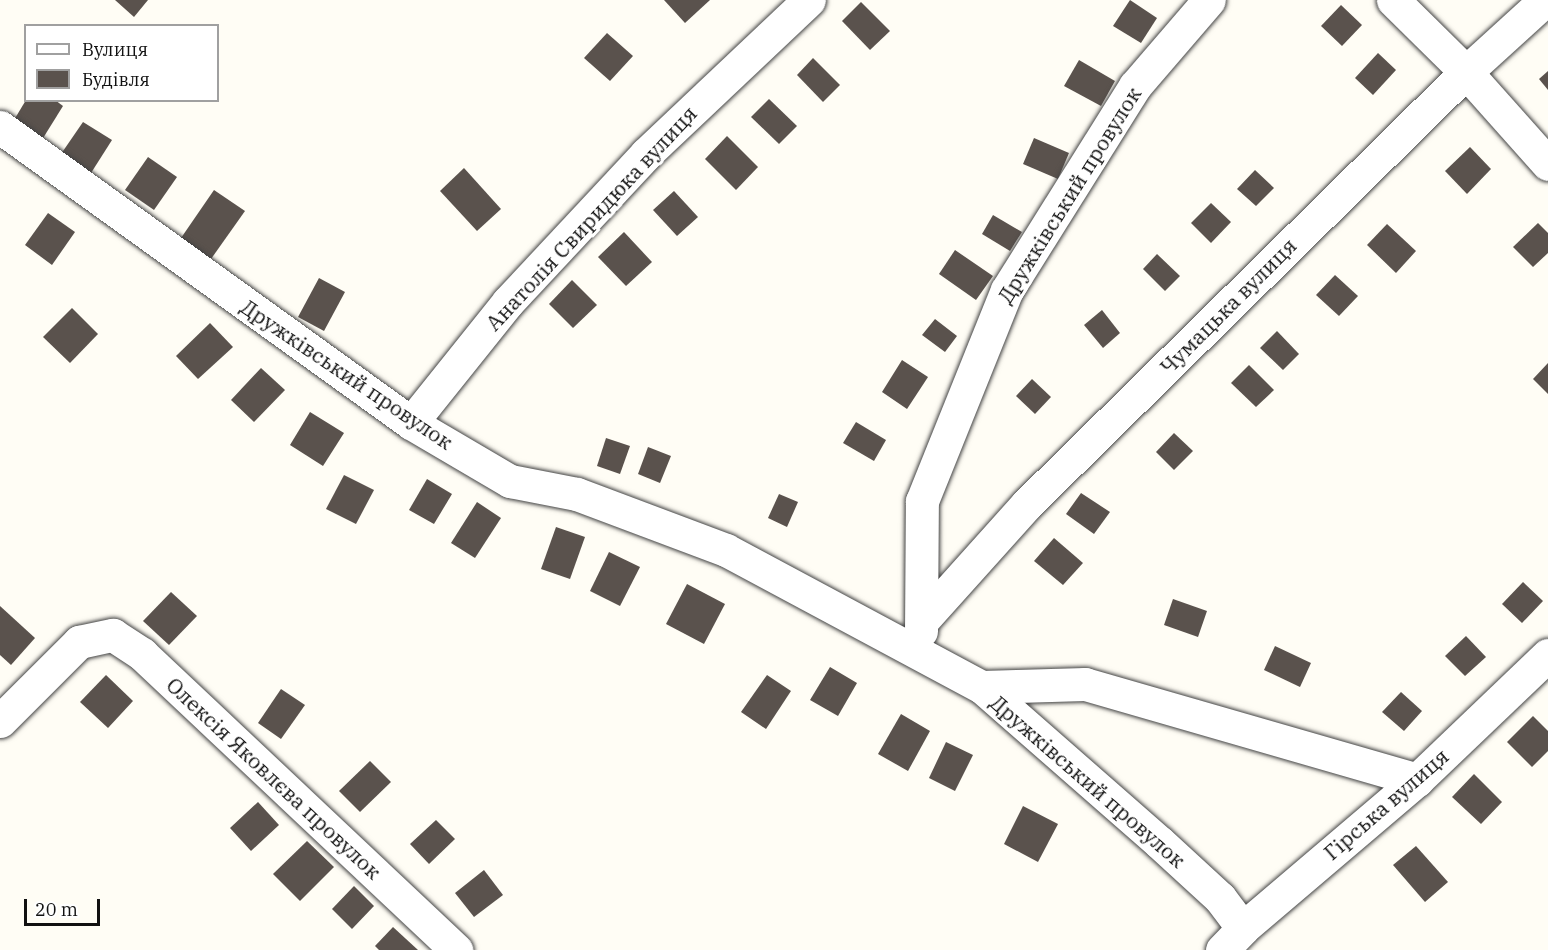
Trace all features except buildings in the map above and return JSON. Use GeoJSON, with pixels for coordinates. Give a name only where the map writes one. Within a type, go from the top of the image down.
{"type":"FeatureCollection","features":[{"type":"Feature","properties":{"kind":"street","name":"Анатолія Свиридюка вулиця"},"geometry":{"type":"LineString","coordinates":[[411,423],[508,302],[646,154],[809,0]]}},
{"type":"Feature","properties":{"kind":"street","name":"Дружківський провулок"},"geometry":{"type":"LineString","coordinates":[[919,654],[922,621],[922,501],[1007,290],[1135,86],[1209,0]]}},
{"type":"Feature","properties":{"kind":"street"},"geometry":{"type":"LineString","coordinates":[[1393,0],[1466,72],[1548,164]]}},
{"type":"Feature","properties":{"kind":"street","name":"Чумацька вулиця"},"geometry":{"type":"LineString","coordinates":[[922,621],[1027,504],[1466,72],[1545,0]]}},
{"type":"Feature","properties":{"kind":"street","name":"Дружківський провулок"},"geometry":{"type":"LineString","coordinates":[[0,127],[411,423],[510,481],[577,494],[726,550],[982,687],[1220,898],[1232,939]]}},
{"type":"Feature","properties":{"kind":"street","name":"Олексія Яковлєва провулок"},"geometry":{"type":"LineString","coordinates":[[0,721],[79,642],[114,635],[142,654],[456,950]]}},
{"type":"Feature","properties":{"kind":"street","name":"Гірська вулиця"},"geometry":{"type":"LineString","coordinates":[[1232,939],[1417,780],[1548,655]]}},
{"type":"Feature","properties":{"kind":"street"},"geometry":{"type":"LineString","coordinates":[[982,687],[1085,684],[1417,780]]}}]}
